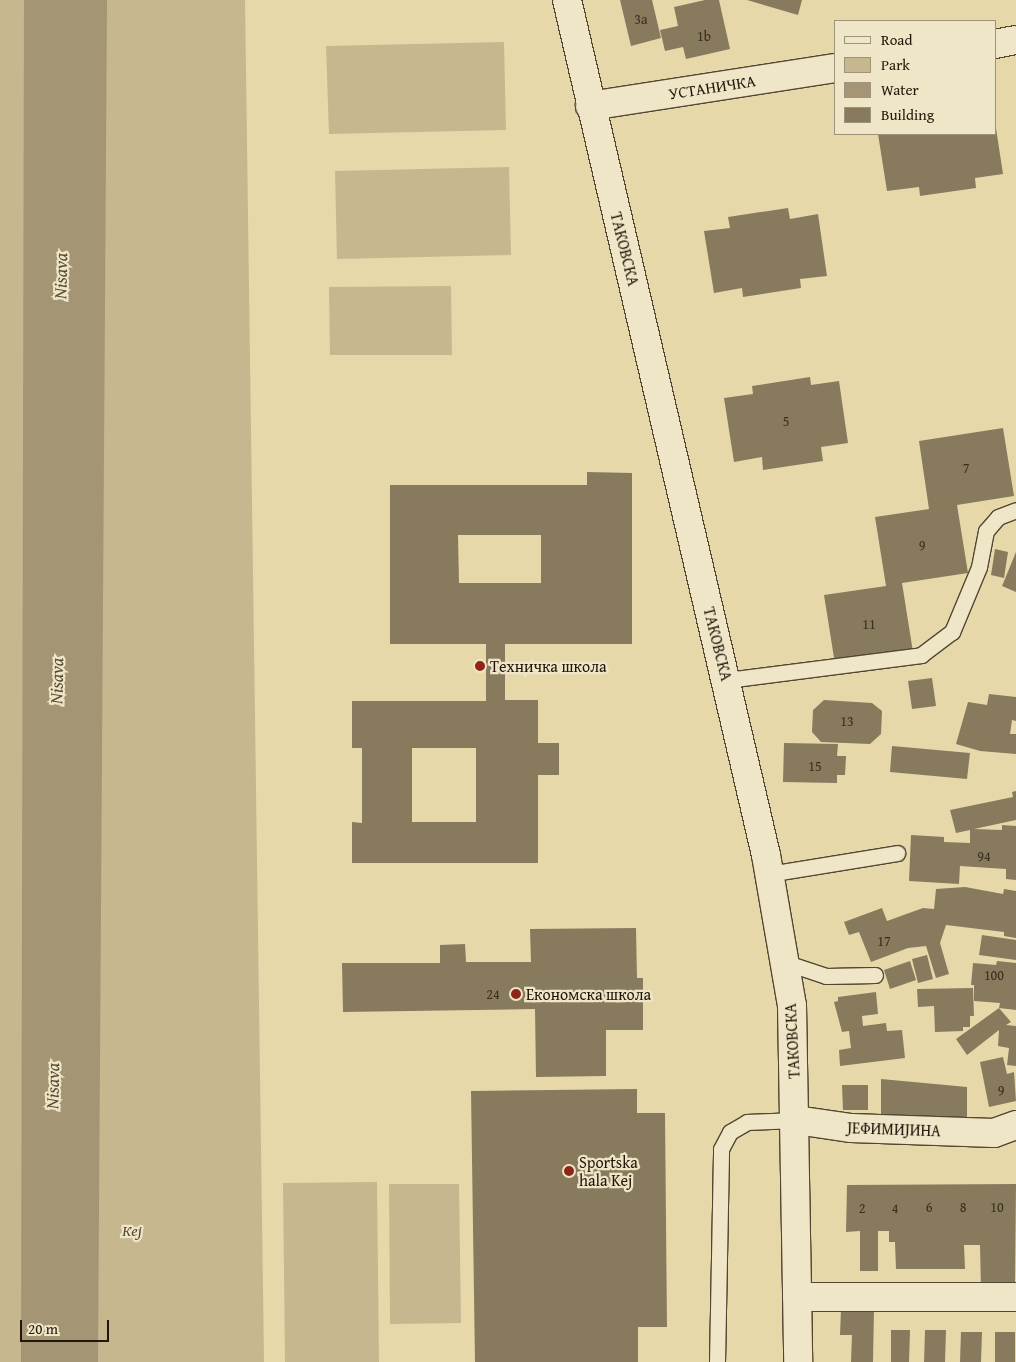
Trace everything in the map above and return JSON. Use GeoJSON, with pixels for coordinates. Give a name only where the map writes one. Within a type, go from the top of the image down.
{"type":"FeatureCollection","features":[{"type":"Feature","properties":{"kind":"street","name":"ТАКОВСКА"},"geometry":{"type":"LineString","coordinates":[[567,0],[590,106],[727,680],[769,874],[792,1005],[796,1120],[798,1362]]}},
{"type":"Feature","properties":{"kind":"street"},"geometry":{"type":"LineString","coordinates":[[996,44],[1016,40]]}},
{"type":"Feature","properties":{"kind":"street","name":"УСТАНИЧКА"},"geometry":{"type":"LineString","coordinates":[[590,106],[834,68]]}},
{"type":"Feature","properties":{"kind":"street","name":"ЈЕФИМИЈИНА"},"geometry":{"type":"LineString","coordinates":[[796,1120],[851,1128],[1005,1129]]}},
{"type":"Feature","properties":{"kind":"street"},"geometry":{"type":"LineString","coordinates":[[797,1297],[1016,1297]]}},
{"type":"Feature","properties":{"kind":"lane"},"geometry":{"type":"LineString","coordinates":[[727,680],[921,655],[952,632],[979,567],[986,531],[998,518],[1016,510]]}},
{"type":"Feature","properties":{"kind":"lane"},"geometry":{"type":"LineString","coordinates":[[769,874],[897,853]]}},
{"type":"Feature","properties":{"kind":"lane"},"geometry":{"type":"LineString","coordinates":[[784,962],[826,976],[875,974]]}},
{"type":"Feature","properties":{"kind":"lane"},"geometry":{"type":"LineString","coordinates":[[717,1362],[720,1149],[730,1132],[747,1122],[796,1120]]}},
{"type":"Feature","properties":{"kind":"green space","name":"Кеј"},"geometry":{"type":"Polygon","coordinates":[[[0,0],[245,0],[264,1362],[0,1362],[0,0]]]}},
{"type":"Feature","properties":{"kind":"green space"},"geometry":{"type":"Polygon","coordinates":[[[504,42],[506,130],[329,134],[326,46],[504,42]]]}},
{"type":"Feature","properties":{"kind":"green space"},"geometry":{"type":"Polygon","coordinates":[[[509,167],[511,255],[337,259],[335,171],[509,167]]]}},
{"type":"Feature","properties":{"kind":"green space"},"geometry":{"type":"Polygon","coordinates":[[[451,286],[452,355],[330,355],[329,287],[451,286]]]}},
{"type":"Feature","properties":{"kind":"green space"},"geometry":{"type":"Polygon","coordinates":[[[377,1182],[379,1362],[285,1362],[283,1183],[377,1182]]]}},
{"type":"Feature","properties":{"kind":"green space"},"geometry":{"type":"Polygon","coordinates":[[[389,1184],[459,1184],[461,1323],[390,1324],[389,1184]]]}},
{"type":"Feature","properties":{"kind":"water","name":"Nisava"},"geometry":{"type":"Polygon","coordinates":[[[24,0],[107,0],[98,1362],[21,1362],[24,0]]]}},
{"type":"Feature","properties":{"kind":"building"},"geometry":{"type":"Polygon","coordinates":[[[620,0],[652,0],[661,38],[631,46],[620,0]]]}},
{"type":"Feature","properties":{"kind":"building"},"geometry":{"type":"Polygon","coordinates":[[[705,0],[719,0],[730,49],[686,59],[683,47],[665,51],[660,30],[678,26],[674,7],[705,0]]]}},
{"type":"Feature","properties":{"kind":"building"},"geometry":{"type":"Polygon","coordinates":[[[747,0],[802,0],[798,15],[747,0]]]}},
{"type":"Feature","properties":{"kind":"building"},"geometry":{"type":"Polygon","coordinates":[[[996,128],[1003,174],[975,178],[976,188],[920,196],[919,187],[887,191],[878,135],[996,135],[996,128]]]}},
{"type":"Feature","properties":{"kind":"building"},"geometry":{"type":"Polygon","coordinates":[[[788,208],[790,219],[818,214],[827,276],[800,279],[801,288],[743,297],[742,288],[714,293],[704,231],[730,228],[728,217],[788,208]]]}},
{"type":"Feature","properties":{"kind":"building"},"geometry":{"type":"Polygon","coordinates":[[[810,377],[811,385],[839,381],[848,443],[821,447],[823,461],[763,470],[762,457],[734,462],[724,398],[753,394],[752,386],[810,377]]]}},
{"type":"Feature","properties":{"kind":"building"},"geometry":{"type":"Polygon","coordinates":[[[1003,428],[1014,496],[957,505],[968,573],[902,583],[913,652],[835,664],[824,595],[886,586],[875,517],[929,509],[919,441],[1003,428]]]}},
{"type":"Feature","properties":{"kind":"building"},"geometry":{"type":"Polygon","coordinates":[[[587,472],[632,473],[632,644],[505,644],[505,700],[538,700],[538,743],[559,743],[559,775],[538,775],[538,863],[352,863],[352,822],[362,823],[362,748],[352,748],[352,701],[486,701],[486,644],[390,644],[390,485],[587,485],[587,472]],[[458,535],[459,583],[541,583],[541,535],[458,535]],[[412,748],[412,822],[476,822],[476,748],[412,748]]]}},
{"type":"Feature","properties":{"kind":"building"},"geometry":{"type":"Polygon","coordinates":[[[995,549],[1008,552],[1004,578],[991,575],[995,549]]]}},
{"type":"Feature","properties":{"kind":"building"},"geometry":{"type":"Polygon","coordinates":[[[1016,552],[1016,592],[1002,586],[1016,552]]]}},
{"type":"Feature","properties":{"kind":"building"},"geometry":{"type":"Polygon","coordinates":[[[932,678],[936,706],[912,709],[908,681],[932,678]]]}},
{"type":"Feature","properties":{"kind":"building"},"geometry":{"type":"Polygon","coordinates":[[[989,694],[1016,697],[1016,721],[1012,720],[1010,734],[1016,734],[1016,754],[980,751],[956,744],[968,702],[987,705],[989,694]]]}},
{"type":"Feature","properties":{"kind":"building"},"geometry":{"type":"Polygon","coordinates":[[[824,700],[872,703],[882,711],[881,734],[870,744],[821,742],[812,732],[813,710],[824,700]]]}},
{"type":"Feature","properties":{"kind":"building"},"geometry":{"type":"Polygon","coordinates":[[[784,743],[838,744],[837,756],[846,756],[845,775],[837,775],[837,783],[783,782],[784,743]]]}},
{"type":"Feature","properties":{"kind":"building"},"geometry":{"type":"Polygon","coordinates":[[[892,746],[970,753],[967,779],[890,772],[892,746]]]}},
{"type":"Feature","properties":{"kind":"building"},"geometry":{"type":"Polygon","coordinates":[[[1016,791],[1016,820],[974,829],[1002,830],[1002,825],[1016,826],[1016,880],[1006,879],[1006,869],[960,866],[959,884],[909,881],[911,835],[944,837],[944,842],[970,843],[970,830],[956,833],[950,810],[1013,797],[1012,792],[1016,791]]]}},
{"type":"Feature","properties":{"kind":"building"},"geometry":{"type":"Polygon","coordinates":[[[965,887],[1003,894],[1004,889],[1016,891],[1016,938],[1004,936],[1004,932],[946,925],[940,943],[949,974],[936,978],[926,946],[908,948],[871,962],[859,932],[849,935],[844,922],[882,908],[887,921],[923,908],[934,909],[936,889],[965,887]]]}},
{"type":"Feature","properties":{"kind":"building"},"geometry":{"type":"Polygon","coordinates":[[[636,928],[637,978],[643,978],[643,1030],[606,1030],[606,1076],[536,1077],[535,1009],[343,1012],[342,963],[440,963],[440,945],[465,944],[466,962],[531,962],[530,929],[636,928]]]}},
{"type":"Feature","properties":{"kind":"building"},"geometry":{"type":"Polygon","coordinates":[[[982,935],[1016,940],[1016,960],[979,955],[982,935]]]}},
{"type":"Feature","properties":{"kind":"building"},"geometry":{"type":"Polygon","coordinates":[[[927,955],[933,979],[918,983],[912,959],[927,955]]]}},
{"type":"Feature","properties":{"kind":"building"},"geometry":{"type":"Polygon","coordinates":[[[910,961],[916,980],[890,989],[884,970],[910,961]]]}},
{"type":"Feature","properties":{"kind":"building"},"geometry":{"type":"Polygon","coordinates":[[[997,961],[1016,963],[1016,1010],[999,1008],[1000,1003],[974,1001],[974,985],[971,985],[973,963],[996,965],[997,961]]]}},
{"type":"Feature","properties":{"kind":"building"},"geometry":{"type":"Polygon","coordinates":[[[973,988],[974,1016],[970,1016],[970,1027],[963,1027],[963,1031],[935,1032],[934,1006],[918,1007],[917,989],[973,988]]]}},
{"type":"Feature","properties":{"kind":"building"},"geometry":{"type":"Polygon","coordinates":[[[876,992],[878,1014],[862,1016],[863,1026],[886,1023],[887,1031],[902,1030],[905,1058],[840,1066],[839,1050],[851,1048],[849,1031],[842,1032],[834,1002],[838,1001],[838,997],[876,992]]]}},
{"type":"Feature","properties":{"kind":"building"},"geometry":{"type":"Polygon","coordinates":[[[999,1008],[1011,1022],[1006,1025],[1016,1026],[1016,1066],[1007,1065],[1009,1048],[998,1046],[999,1030],[967,1055],[956,1039],[999,1008]]]}},
{"type":"Feature","properties":{"kind":"building"},"geometry":{"type":"Polygon","coordinates":[[[1003,1057],[1007,1074],[1014,1072],[1016,1101],[989,1107],[980,1062],[1003,1057]]]}},
{"type":"Feature","properties":{"kind":"building"},"geometry":{"type":"Polygon","coordinates":[[[881,1079],[967,1087],[967,1123],[881,1123],[881,1079]]]}},
{"type":"Feature","properties":{"kind":"building"},"geometry":{"type":"Polygon","coordinates":[[[842,1085],[868,1085],[868,1110],[843,1110],[842,1085]]]}},
{"type":"Feature","properties":{"kind":"building","name":"Sportska hala Kej"},"geometry":{"type":"Polygon","coordinates":[[[637,1089],[637,1113],[665,1113],[667,1327],[638,1327],[638,1362],[475,1362],[471,1091],[637,1089]]]}},
{"type":"Feature","properties":{"kind":"building"},"geometry":{"type":"Polygon","coordinates":[[[1016,1184],[1015,1282],[999,1282],[999,1290],[981,1290],[980,1245],[964,1245],[965,1269],[896,1269],[895,1242],[889,1242],[889,1231],[878,1231],[878,1271],[860,1271],[860,1231],[846,1232],[847,1185],[1016,1184]]]}},
{"type":"Feature","properties":{"kind":"building"},"geometry":{"type":"Polygon","coordinates":[[[841,1309],[874,1310],[873,1362],[851,1362],[852,1335],[840,1335],[841,1309]]]}},
{"type":"Feature","properties":{"kind":"building"},"geometry":{"type":"Polygon","coordinates":[[[891,1330],[910,1330],[909,1362],[891,1362],[891,1330]]]}},
{"type":"Feature","properties":{"kind":"building"},"geometry":{"type":"Polygon","coordinates":[[[925,1330],[946,1330],[945,1362],[924,1362],[925,1330]]]}},
{"type":"Feature","properties":{"kind":"building"},"geometry":{"type":"Polygon","coordinates":[[[961,1332],[982,1332],[981,1362],[960,1362],[961,1332]]]}},
{"type":"Feature","properties":{"kind":"building"},"geometry":{"type":"Polygon","coordinates":[[[995,1332],[1015,1332],[1015,1362],[995,1362],[995,1332]]]}},
{"type":"Feature","properties":{"kind":"place","name":"Техничка школа"},"geometry":{"type":"Point","coordinates":[480,666]}},
{"type":"Feature","properties":{"kind":"place","name":"Економска школа"},"geometry":{"type":"Point","coordinates":[516,994]}},
{"type":"Feature","properties":{"kind":"place","name":"Sportska hala Kej"},"geometry":{"type":"Point","coordinates":[569,1171]}}]}
